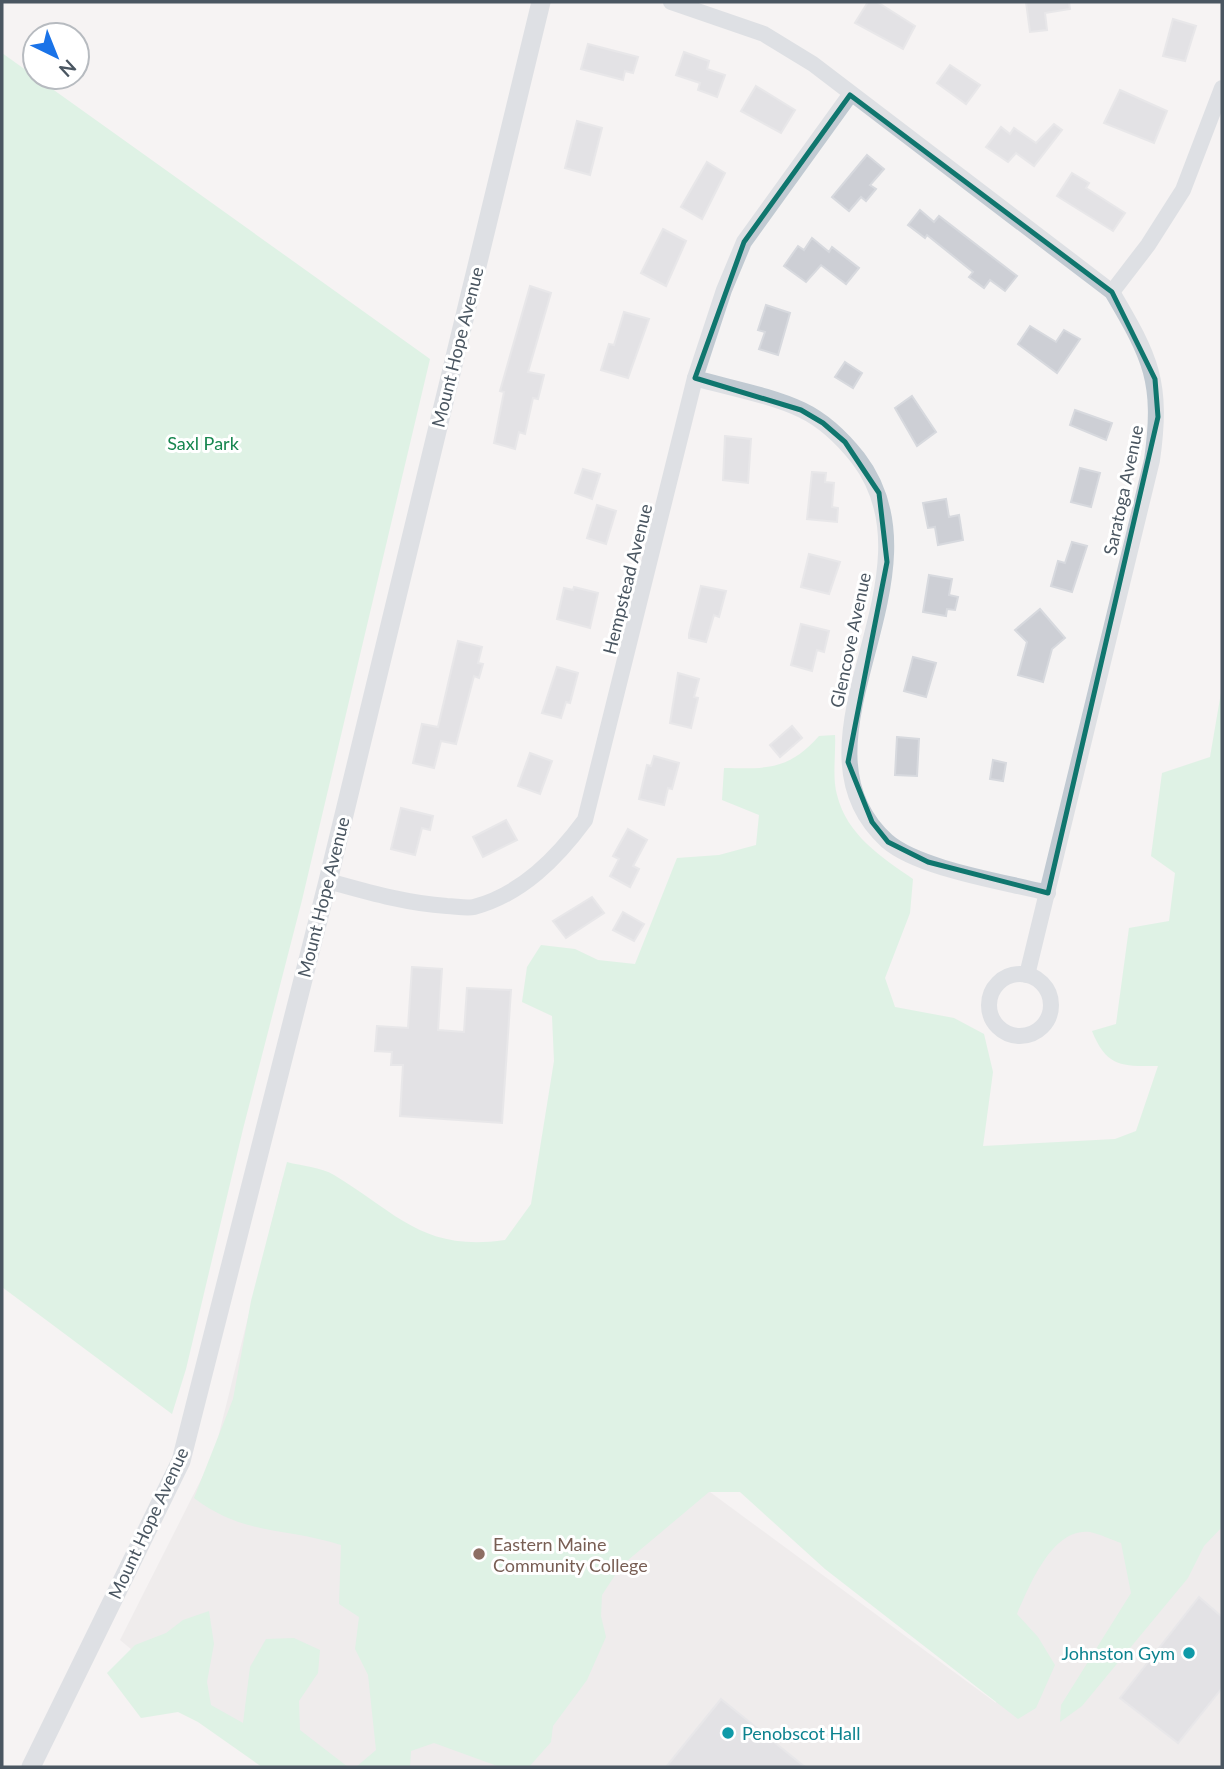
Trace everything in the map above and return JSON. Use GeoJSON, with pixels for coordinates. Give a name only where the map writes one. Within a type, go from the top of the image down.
{"type":"FeatureCollection","features":[{"type":"Feature","properties":{"kind":"street","name":"Mount Hope Avenue"},"geometry":{"type":"LineString","coordinates":[[31,1767],[181,1461],[327,881],[541,2]]}},
{"type":"Feature","properties":{"kind":"street","name":"Saratoga Avenue"},"geometry":{"type":"LineString","coordinates":[[671,2],[764,34],[813,64],[850,95],[1112,292],[1138,335],[1155,379],[1158,417],[1149,473],[1027,975]]}},
{"type":"Feature","properties":{"kind":"street"},"geometry":{"type":"LineString","coordinates":[[1112,292],[1148,245],[1183,190],[1205,140],[1222,88]]}},
{"type":"Feature","properties":{"kind":"street","name":"Hempstead Avenue"},"geometry":{"type":"LineString","coordinates":[[327,881],[404,902],[472,908],[539,873],[564,848],[585,820],[695,378],[724,289],[744,242],[850,95]]}},
{"type":"Feature","properties":{"kind":"street","name":"Glencove Avenue"},"geometry":{"type":"LineString","coordinates":[[695,378],[801,410],[823,423],[845,442],[879,493],[887,526],[887,562],[853,719],[848,762],[849,777],[872,822],[888,842],[928,862],[1048,893]]}},
{"type":"Feature","properties":{"kind":"highlighted area"},"geometry":{"type":"Polygon","coordinates":[[[850,95],[1112,292],[1155,379],[1158,417],[1048,893],[928,862],[888,842],[872,822],[848,762],[887,562],[879,493],[845,442],[823,423],[801,410],[695,378],[744,242],[850,95]]]}},
{"type":"Feature","properties":{"kind":"shaded area","name":"Eastern Maine Community College"},"geometry":{"type":"Polygon","coordinates":[[[283,1177],[996,1703],[1011,1311],[1222,1467],[1222,1767],[274,1767],[120,1640],[214,1454],[283,1177]]]}},
{"type":"Feature","properties":{"kind":"green space","name":"Saxl Park"},"geometry":{"type":"Polygon","coordinates":[[[2,53],[21,67],[21,91],[55,91],[430,359],[302,900],[243,1129],[186,1369],[172,1414],[2,1287],[2,53]]]}},
{"type":"Feature","properties":{"kind":"green space"},"geometry":{"type":"Polygon","coordinates":[[[1222,687],[1222,1527],[1204,1546],[1188,1578],[1082,1706],[1060,1722],[1061,1705],[1131,1593],[1121,1543],[1090,1532],[1076,1533],[1064,1539],[1053,1549],[1035,1575],[1017,1614],[1038,1637],[1055,1665],[1036,1708],[1018,1719],[825,1569],[740,1492],[709,1492],[621,1566],[602,1595],[601,1616],[606,1637],[587,1680],[553,1726],[551,1742],[529,1767],[500,1767],[434,1743],[411,1751],[410,1767],[356,1767],[376,1750],[368,1675],[355,1649],[359,1617],[339,1604],[341,1545],[248,1525],[212,1510],[194,1498],[233,1399],[251,1301],[287,1162],[329,1172],[394,1215],[431,1235],[477,1242],[505,1240],[531,1204],[554,1061],[552,1016],[522,1002],[527,967],[541,945],[575,949],[598,960],[635,964],[677,858],[719,855],[756,845],[759,815],[722,800],[724,768],[776,765],[798,755],[819,736],[835,735],[834,773],[837,795],[849,822],[867,844],[913,879],[910,913],[885,978],[895,1007],[954,1018],[984,1034],[993,1072],[983,1146],[1115,1139],[1136,1131],[1158,1066],[1135,1066],[1117,1062],[1104,1052],[1092,1031],[1116,1024],[1129,928],[1169,921],[1175,873],[1151,856],[1162,773],[1210,757],[1222,687]]]}},
{"type":"Feature","properties":{"kind":"green space"},"geometry":{"type":"Polygon","coordinates":[[[209,1611],[214,1644],[207,1682],[211,1705],[243,1723],[250,1667],[266,1639],[294,1638],[320,1650],[318,1673],[299,1701],[300,1730],[348,1767],[262,1767],[198,1722],[178,1712],[141,1718],[107,1673],[135,1645],[166,1633],[183,1620],[209,1611]]]}},
{"type":"Feature","properties":{"kind":"building"},"geometry":{"type":"Polygon","coordinates":[[[868,2],[877,2],[915,26],[903,49],[855,23],[868,2]]]}},
{"type":"Feature","properties":{"kind":"building"},"geometry":{"type":"Polygon","coordinates":[[[1026,2],[1069,2],[1070,9],[1045,13],[1047,30],[1030,32],[1026,2]]]}},
{"type":"Feature","properties":{"kind":"building"},"geometry":{"type":"Polygon","coordinates":[[[1173,19],[1196,26],[1185,61],[1163,56],[1173,19]]]}},
{"type":"Feature","properties":{"kind":"building"},"geometry":{"type":"Polygon","coordinates":[[[588,44],[638,57],[633,73],[625,71],[623,80],[581,69],[588,44]]]}},
{"type":"Feature","properties":{"kind":"building"},"geometry":{"type":"Polygon","coordinates":[[[684,52],[709,61],[707,69],[725,75],[717,97],[698,90],[700,83],[676,75],[684,52]]]}},
{"type":"Feature","properties":{"kind":"building"},"geometry":{"type":"Polygon","coordinates":[[[950,65],[980,85],[966,104],[937,83],[950,65]]]}},
{"type":"Feature","properties":{"kind":"building"},"geometry":{"type":"Polygon","coordinates":[[[756,86],[795,110],[781,133],[741,111],[756,86]]]}},
{"type":"Feature","properties":{"kind":"building"},"geometry":{"type":"Polygon","coordinates":[[[1120,90],[1167,111],[1154,143],[1104,123],[1120,90]]]}},
{"type":"Feature","properties":{"kind":"building"},"geometry":{"type":"Polygon","coordinates":[[[577,121],[602,128],[590,175],[565,168],[577,121]]]}},
{"type":"Feature","properties":{"kind":"building"},"geometry":{"type":"Polygon","coordinates":[[[1054,124],[1062,130],[1034,166],[1016,153],[1008,162],[986,147],[1001,127],[1010,134],[1014,128],[1036,143],[1054,124]]]}},
{"type":"Feature","properties":{"kind":"building"},"geometry":{"type":"Polygon","coordinates":[[[867,155],[884,169],[870,185],[876,189],[866,201],[861,197],[849,211],[832,197],[867,155]]]}},
{"type":"Feature","properties":{"kind":"building"},"geometry":{"type":"Polygon","coordinates":[[[707,162],[725,173],[702,219],[681,207],[707,162]]]}},
{"type":"Feature","properties":{"kind":"building"},"geometry":{"type":"Polygon","coordinates":[[[1072,173],[1089,183],[1086,188],[1125,213],[1113,231],[1057,196],[1072,173]]]}},
{"type":"Feature","properties":{"kind":"building"},"geometry":{"type":"Polygon","coordinates":[[[920,210],[934,222],[939,216],[1017,276],[1005,291],[990,280],[984,288],[969,277],[973,272],[927,235],[925,238],[908,225],[920,210]]]}},
{"type":"Feature","properties":{"kind":"building"},"geometry":{"type":"Polygon","coordinates":[[[663,229],[686,241],[666,286],[641,273],[663,229]]]}},
{"type":"Feature","properties":{"kind":"building"},"geometry":{"type":"Polygon","coordinates":[[[812,238],[829,252],[832,247],[859,268],[846,284],[821,265],[806,282],[784,266],[798,246],[804,250],[812,238]]]}},
{"type":"Feature","properties":{"kind":"building"},"geometry":{"type":"Polygon","coordinates":[[[530,286],[551,293],[528,372],[544,375],[538,399],[533,398],[525,434],[519,432],[515,449],[494,443],[504,392],[500,391],[530,286]]]}},
{"type":"Feature","properties":{"kind":"building"},"geometry":{"type":"Polygon","coordinates":[[[766,305],[790,313],[778,355],[759,349],[765,332],[758,330],[766,305]]]}},
{"type":"Feature","properties":{"kind":"building"},"geometry":{"type":"Polygon","coordinates":[[[624,312],[649,319],[628,378],[601,370],[609,344],[614,345],[624,312]]]}},
{"type":"Feature","properties":{"kind":"building"},"geometry":{"type":"Polygon","coordinates":[[[1030,326],[1056,342],[1064,330],[1080,339],[1057,373],[1018,344],[1030,326]]]}},
{"type":"Feature","properties":{"kind":"building"},"geometry":{"type":"Polygon","coordinates":[[[845,362],[862,373],[853,388],[835,377],[845,362]]]}},
{"type":"Feature","properties":{"kind":"building"},"geometry":{"type":"Polygon","coordinates":[[[912,396],[936,432],[917,446],[895,408],[912,396]]]}},
{"type":"Feature","properties":{"kind":"building"},"geometry":{"type":"Polygon","coordinates":[[[1075,410],[1112,423],[1106,440],[1070,425],[1075,410]]]}},
{"type":"Feature","properties":{"kind":"building"},"geometry":{"type":"Polygon","coordinates":[[[725,436],[751,439],[748,483],[723,480],[725,436]]]}},
{"type":"Feature","properties":{"kind":"building"},"geometry":{"type":"Polygon","coordinates":[[[1080,468],[1100,473],[1091,507],[1071,502],[1080,468]]]}},
{"type":"Feature","properties":{"kind":"building"},"geometry":{"type":"Polygon","coordinates":[[[583,469],[600,474],[592,499],[575,493],[583,469]]]}},
{"type":"Feature","properties":{"kind":"building"},"geometry":{"type":"Polygon","coordinates":[[[812,472],[826,473],[825,482],[834,483],[832,507],[838,508],[837,522],[807,519],[812,472]]]}},
{"type":"Feature","properties":{"kind":"building"},"geometry":{"type":"Polygon","coordinates":[[[946,499],[949,517],[959,515],[963,540],[938,545],[935,527],[928,528],[923,503],[946,499]]]}},
{"type":"Feature","properties":{"kind":"building"},"geometry":{"type":"Polygon","coordinates":[[[597,505],[616,511],[606,544],[587,538],[597,505]]]}},
{"type":"Feature","properties":{"kind":"building"},"geometry":{"type":"Polygon","coordinates":[[[1072,542],[1087,546],[1072,592],[1051,586],[1058,561],[1065,563],[1072,542]]]}},
{"type":"Feature","properties":{"kind":"building"},"geometry":{"type":"Polygon","coordinates":[[[809,554],[840,562],[829,594],[801,587],[809,554]]]}},
{"type":"Feature","properties":{"kind":"building"},"geometry":{"type":"Polygon","coordinates":[[[929,575],[952,579],[949,595],[958,597],[955,610],[947,609],[946,616],[923,612],[929,575]]]}},
{"type":"Feature","properties":{"kind":"building"},"geometry":{"type":"Polygon","coordinates":[[[701,586],[726,591],[719,617],[714,615],[706,642],[689,638],[701,586]]]}},
{"type":"Feature","properties":{"kind":"building"},"geometry":{"type":"Polygon","coordinates":[[[574,587],[598,593],[590,628],[557,619],[564,588],[573,590],[574,587]]]}},
{"type":"Feature","properties":{"kind":"building"},"geometry":{"type":"Polygon","coordinates":[[[1040,609],[1065,638],[1052,649],[1043,682],[1018,675],[1027,642],[1015,630],[1040,609]]]}},
{"type":"Feature","properties":{"kind":"building"},"geometry":{"type":"Polygon","coordinates":[[[801,624],[829,631],[824,652],[817,650],[812,671],[791,665],[801,624]]]}},
{"type":"Feature","properties":{"kind":"building"},"geometry":{"type":"Polygon","coordinates":[[[458,641],[482,647],[478,663],[483,664],[479,678],[474,676],[456,744],[441,741],[434,768],[413,763],[422,724],[438,727],[458,641]]]}},
{"type":"Feature","properties":{"kind":"building"},"geometry":{"type":"Polygon","coordinates":[[[913,657],[936,663],[926,697],[904,691],[913,657]]]}},
{"type":"Feature","properties":{"kind":"building"},"geometry":{"type":"Polygon","coordinates":[[[557,667],[578,673],[570,703],[566,702],[561,718],[542,713],[557,667]]]}},
{"type":"Feature","properties":{"kind":"building"},"geometry":{"type":"Polygon","coordinates":[[[678,673],[699,679],[691,728],[670,723],[678,673]]]}},
{"type":"Feature","properties":{"kind":"building"},"geometry":{"type":"Polygon","coordinates":[[[792,726],[802,738],[780,757],[770,745],[792,726]]]}},
{"type":"Feature","properties":{"kind":"building"},"geometry":{"type":"Polygon","coordinates":[[[897,737],[919,739],[917,776],[895,775],[897,737]]]}},
{"type":"Feature","properties":{"kind":"building"},"geometry":{"type":"Polygon","coordinates":[[[530,753],[552,761],[540,794],[518,786],[530,753]]]}},
{"type":"Feature","properties":{"kind":"building"},"geometry":{"type":"Polygon","coordinates":[[[654,756],[679,763],[672,789],[668,788],[664,805],[639,799],[647,765],[651,766],[654,756]]]}},
{"type":"Feature","properties":{"kind":"building"},"geometry":{"type":"Polygon","coordinates":[[[993,760],[1006,763],[1003,781],[990,779],[993,760]]]}},
{"type":"Feature","properties":{"kind":"building"},"geometry":{"type":"Polygon","coordinates":[[[401,808],[433,816],[430,830],[422,828],[415,855],[391,849],[401,808]]]}},
{"type":"Feature","properties":{"kind":"building"},"geometry":{"type":"Polygon","coordinates":[[[506,820],[517,840],[483,857],[473,837],[506,820]]]}},
{"type":"Feature","properties":{"kind":"building"},"geometry":{"type":"Polygon","coordinates":[[[628,829],[647,840],[633,866],[639,869],[630,887],[610,876],[619,859],[613,856],[628,829]]]}},
{"type":"Feature","properties":{"kind":"building"},"geometry":{"type":"Polygon","coordinates":[[[592,897],[604,913],[566,938],[553,921],[592,897]]]}},
{"type":"Feature","properties":{"kind":"building"},"geometry":{"type":"Polygon","coordinates":[[[623,912],[644,924],[634,941],[613,930],[623,912]]]}},
{"type":"Feature","properties":{"kind":"building"},"geometry":{"type":"Polygon","coordinates":[[[412,967],[442,969],[438,1030],[464,1032],[467,988],[511,990],[502,1123],[400,1116],[403,1065],[391,1065],[392,1052],[375,1051],[377,1026],[408,1028],[412,967]]]}},
{"type":"Feature","properties":{"kind":"building","name":"Johnston Gym"},"geometry":{"type":"Polygon","coordinates":[[[1199,1597],[1222,1617],[1222,1688],[1178,1743],[1120,1698],[1199,1597]]]}},
{"type":"Feature","properties":{"kind":"building","name":"Penobscot Hall"},"geometry":{"type":"Polygon","coordinates":[[[721,1699],[805,1767],[666,1767],[721,1699]]]}},
{"type":"Feature","properties":{"kind":"place","name":"Eastern Maine Community College"},"geometry":{"type":"Point","coordinates":[479,1554]}},
{"type":"Feature","properties":{"kind":"place","name":"Johnston Gym"},"geometry":{"type":"Point","coordinates":[1189,1653]}},
{"type":"Feature","properties":{"kind":"place","name":"Penobscot Hall"},"geometry":{"type":"Point","coordinates":[728,1733]}}]}
